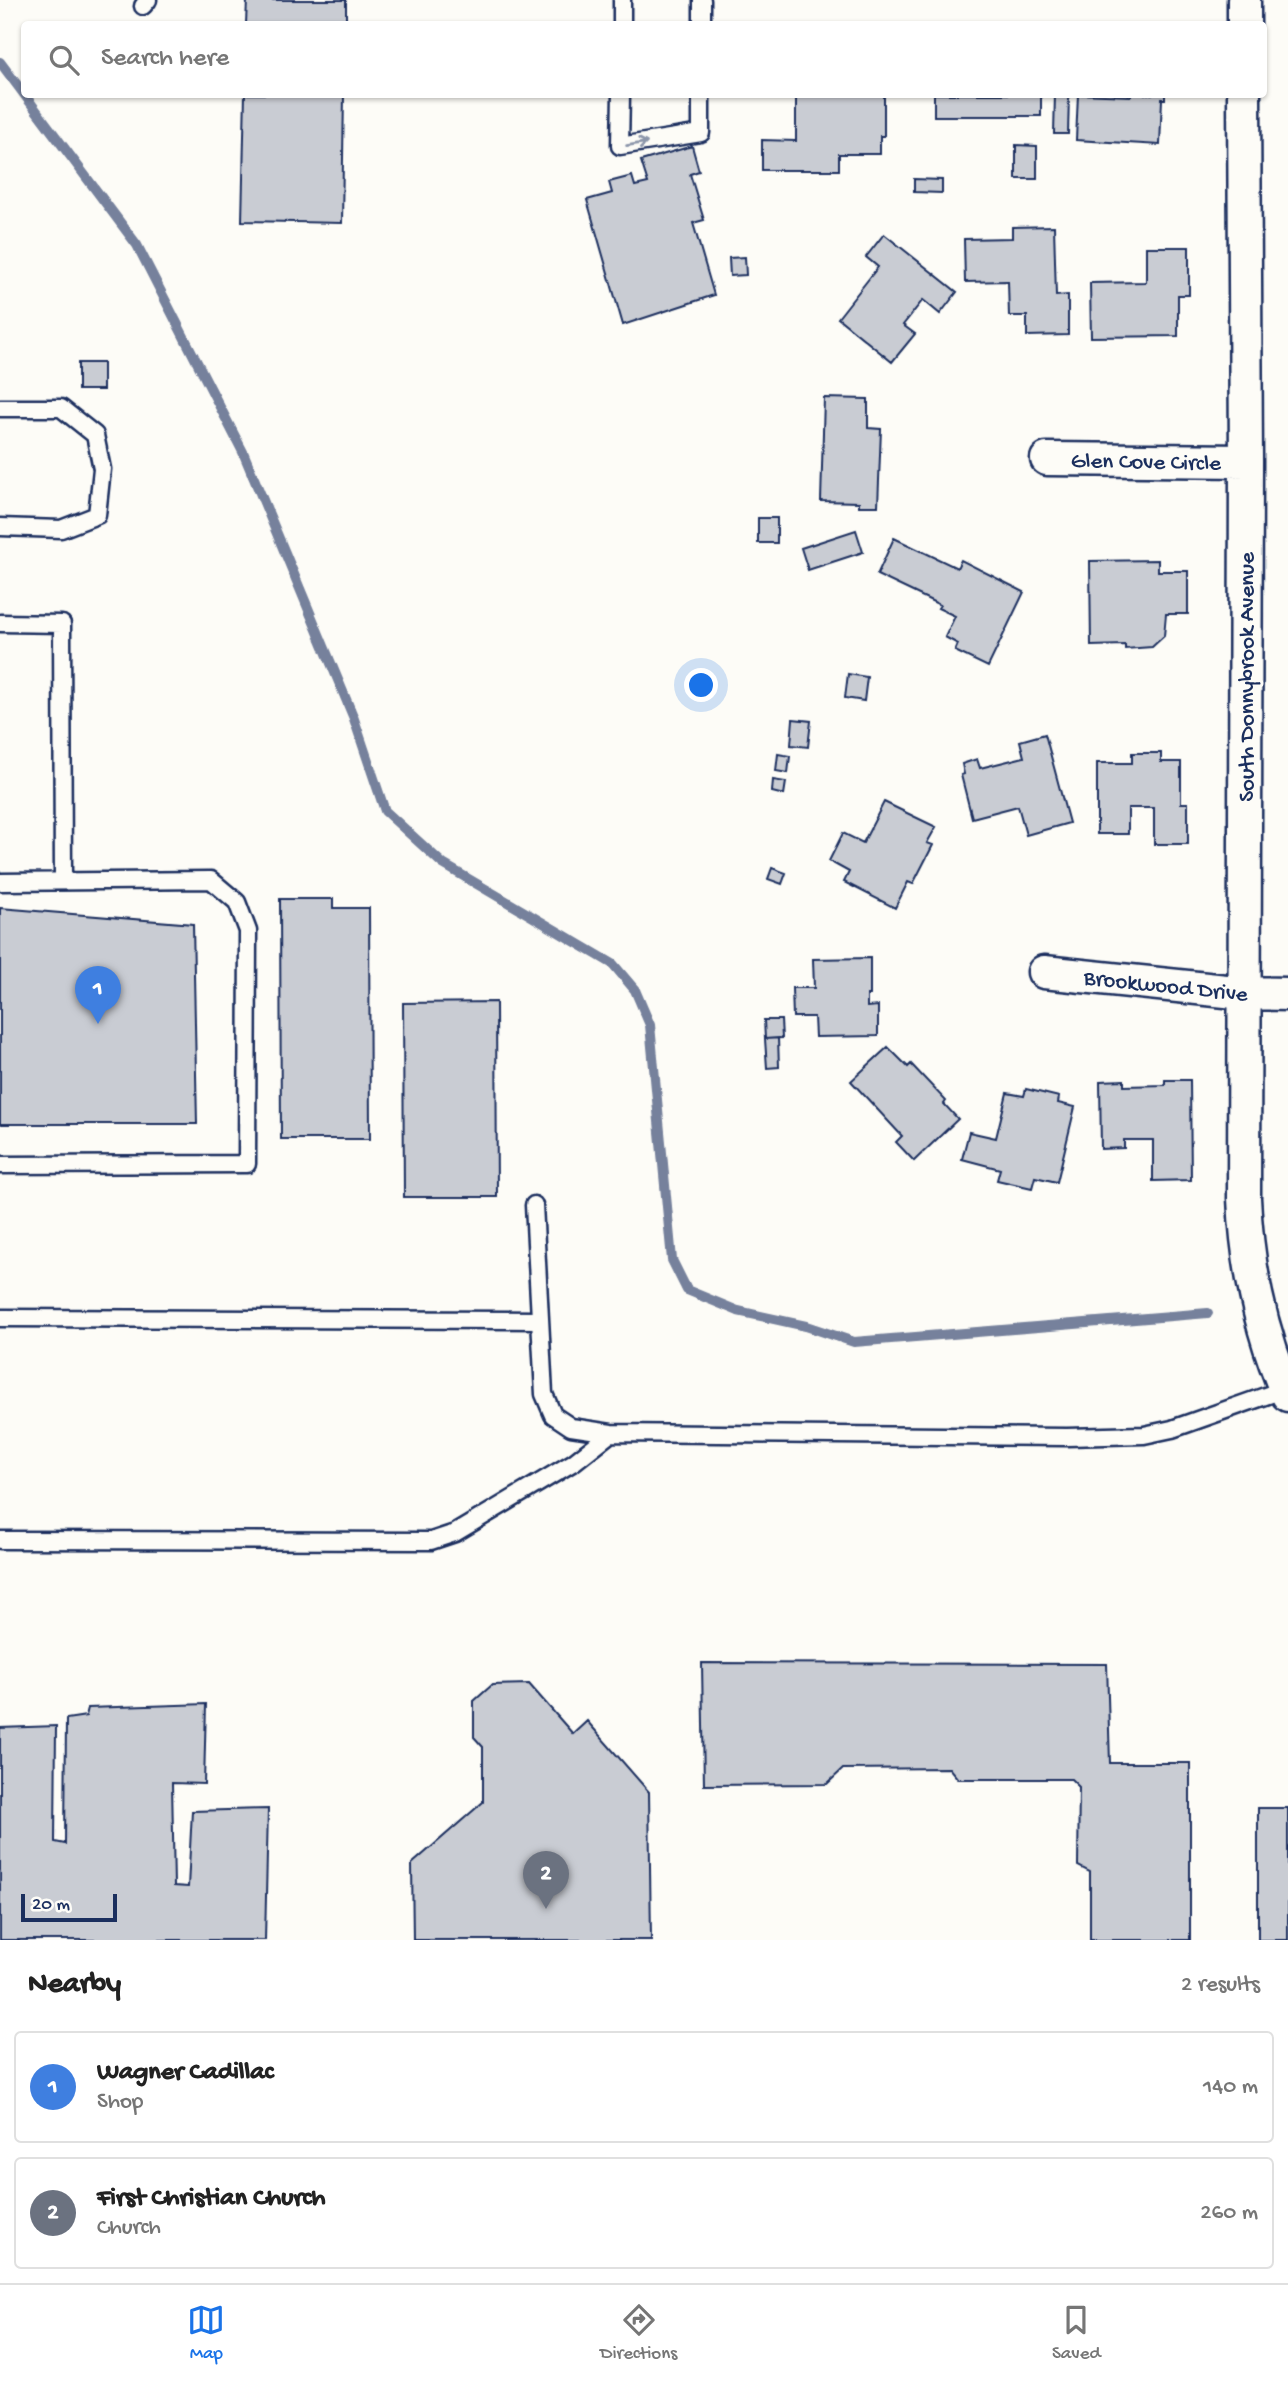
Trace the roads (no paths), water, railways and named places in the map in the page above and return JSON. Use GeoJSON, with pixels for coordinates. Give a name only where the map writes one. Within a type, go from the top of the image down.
{"type":"FeatureCollection","features":[{"type":"Feature","properties":{"kind":"street"},"geometry":{"type":"LineString","coordinates":[[1244,0],[1244,21]]}},
{"type":"Feature","properties":{"kind":"street","name":"South Donnybrook Avenue"},"geometry":{"type":"LineString","coordinates":[[1244,98],[1244,1198],[1248,1260],[1265,1335],[1287,1392]]}},
{"type":"Feature","properties":{"kind":"street","name":"Glen Cove Circle"},"geometry":{"type":"LineString","coordinates":[[1046,459],[1246,461]]}},
{"type":"Feature","properties":{"kind":"street","name":"Brookwood Drive"},"geometry":{"type":"LineString","coordinates":[[1044,972],[1245,993],[1288,994]]}},
{"type":"Feature","properties":{"kind":"lane"},"geometry":{"type":"LineString","coordinates":[[622,0],[622,21]]}},
{"type":"Feature","properties":{"kind":"lane"},"geometry":{"type":"LineString","coordinates":[[702,0],[702,21]]}},
{"type":"Feature","properties":{"kind":"lane"},"geometry":{"type":"LineString","coordinates":[[621,98],[620,146],[701,133],[701,98]]}},
{"type":"Feature","properties":{"kind":"lane"},"geometry":{"type":"LineString","coordinates":[[0,408],[61,408],[95,435],[102,469],[97,515],[61,529],[0,527]]}},
{"type":"Feature","properties":{"kind":"lane"},"geometry":{"type":"LineString","coordinates":[[0,623],[62,624],[63,880]]}},
{"type":"Feature","properties":{"kind":"lane"},"geometry":{"type":"LineString","coordinates":[[0,882],[211,880],[237,902],[248,931],[247,1164],[0,1165]]}},
{"type":"Feature","properties":{"kind":"lane"},"geometry":{"type":"LineString","coordinates":[[534,1205],[544,1394],[553,1415],[571,1427],[611,1433],[1067,1437],[1144,1435],[1172,1429],[1287,1392]]}},
{"type":"Feature","properties":{"kind":"lane"},"geometry":{"type":"LineString","coordinates":[[0,1318],[540,1320]]}},
{"type":"Feature","properties":{"kind":"lane"},"geometry":{"type":"LineString","coordinates":[[0,1539],[431,1541],[455,1533],[575,1462],[611,1433]]}},
{"type":"Feature","properties":{"kind":"waterway"},"geometry":{"type":"LineString","coordinates":[[0,62],[21,90]]}},
{"type":"Feature","properties":{"kind":"waterway"},"geometry":{"type":"LineString","coordinates":[[27,98],[137,245],[243,452],[353,716],[385,811],[443,864],[613,964],[635,990],[650,1025],[672,1260],[687,1290],[738,1311],[806,1326],[854,1342],[1208,1313]]}},
{"type":"Feature","properties":{"kind":"place","name":"Wagner Cadillac"},"geometry":{"type":"Point","coordinates":[98,1024]}},
{"type":"Feature","properties":{"kind":"place","name":"First Christian Church"},"geometry":{"type":"Point","coordinates":[546,1909]}}]}
